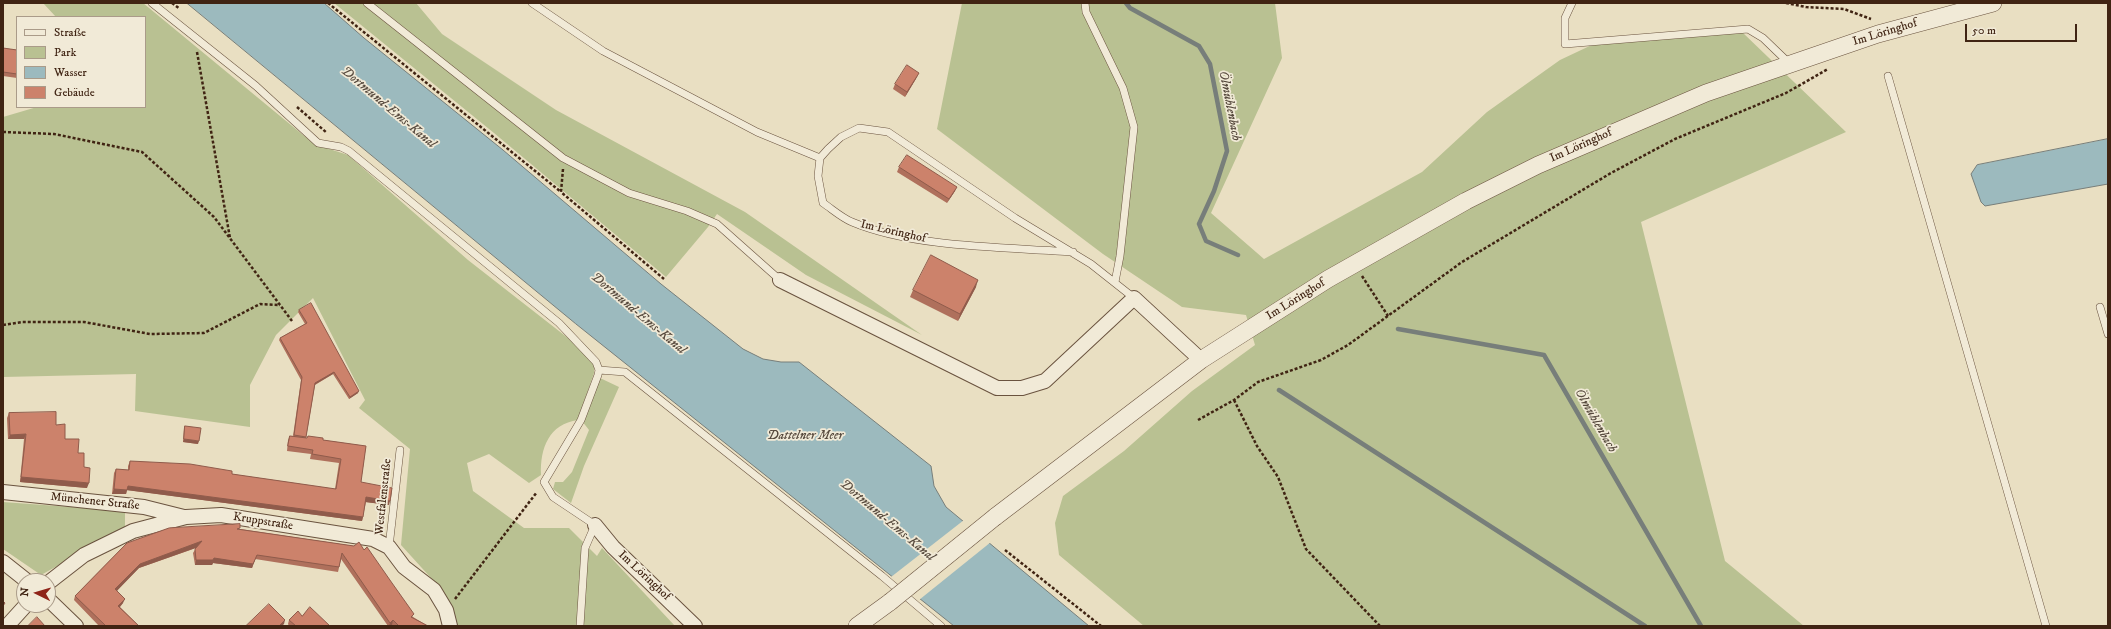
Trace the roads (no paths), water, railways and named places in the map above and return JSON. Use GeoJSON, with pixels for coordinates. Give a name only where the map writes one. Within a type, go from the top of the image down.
{"type":"FeatureCollection","features":[{"type":"Feature","properties":{"kind":"street","name":"Im Löringhof"},"geometry":{"type":"LineString","coordinates":[[857,626],[890,602],[995,517],[1201,360],[1354,264],[1459,205],[1538,165],[1706,93],[1878,34],[1993,3]]}},
{"type":"Feature","properties":{"kind":"street"},"geometry":{"type":"LineString","coordinates":[[780,280],[997,388],[1022,388],[1045,381],[1134,298],[1201,360]]}},
{"type":"Feature","properties":{"kind":"street","name":"Münchener Straße"},"geometry":{"type":"LineString","coordinates":[[3,492],[144,507],[186,517]]}},
{"type":"Feature","properties":{"kind":"street","name":"Kruppstraße"},"geometry":{"type":"LineString","coordinates":[[56,578],[84,555],[133,531],[186,517],[221,515],[373,539],[389,547],[404,567],[434,590],[446,610],[450,626]]}},
{"type":"Feature","properties":{"kind":"street","name":"Im Löringhof"},"geometry":{"type":"LineString","coordinates":[[596,525],[613,547],[695,626]]}},
{"type":"Feature","properties":{"kind":"street"},"geometry":{"type":"LineString","coordinates":[[3,562],[17,573]]}},
{"type":"Feature","properties":{"kind":"street"},"geometry":{"type":"LineString","coordinates":[[56,607],[76,626]]}},
{"type":"Feature","properties":{"kind":"street"},"geometry":{"type":"LineString","coordinates":[[7,626],[19,613]]}},
{"type":"Feature","properties":{"kind":"lane"},"geometry":{"type":"LineString","coordinates":[[152,3],[256,86],[318,143],[341,147],[349,151],[560,323],[586,349],[596,362],[599,370],[581,420],[544,482],[553,497],[596,525],[585,548],[580,626]]}},
{"type":"Feature","properties":{"kind":"lane"},"geometry":{"type":"LineString","coordinates":[[367,3],[563,158],[629,193],[687,211],[717,224],[780,280]]}},
{"type":"Feature","properties":{"kind":"lane"},"geometry":{"type":"LineString","coordinates":[[532,3],[603,51],[757,132],[820,158],[841,138],[859,128],[888,132],[1015,218],[1073,252],[1115,282],[1134,298]]}},
{"type":"Feature","properties":{"kind":"lane"},"geometry":{"type":"LineString","coordinates":[[1085,3],[1086,12],[1123,88],[1134,127],[1120,256],[1115,282]]}},
{"type":"Feature","properties":{"kind":"lane"},"geometry":{"type":"LineString","coordinates":[[1572,3],[1565,18],[1565,44],[1748,29],[1762,38],[1790,64]]}},
{"type":"Feature","properties":{"kind":"lane"},"geometry":{"type":"LineString","coordinates":[[1888,76],[2046,626]]}},
{"type":"Feature","properties":{"kind":"lane","name":"Im Löringhof"},"geometry":{"type":"LineString","coordinates":[[820,158],[818,176],[823,203],[850,222],[880,232],[938,242],[1073,252]]}},
{"type":"Feature","properties":{"kind":"lane"},"geometry":{"type":"LineString","coordinates":[[2100,307],[2108,334]]}},
{"type":"Feature","properties":{"kind":"lane"},"geometry":{"type":"LineString","coordinates":[[599,370],[625,372],[882,576],[941,626]]}},
{"type":"Feature","properties":{"kind":"lane","name":"Westfalenstraße"},"geometry":{"type":"LineString","coordinates":[[389,547],[400,450]]}},
{"type":"Feature","properties":{"kind":"water","name":"Dattelner Meer"},"geometry":{"type":"Polygon","coordinates":[[[187,3],[324,3],[364,38],[503,150],[661,284],[743,349],[763,359],[781,362],[799,362],[931,466],[934,486],[946,507],[1089,626],[954,626],[576,324],[187,3]]]}},
{"type":"Feature","properties":{"kind":"water"},"geometry":{"type":"Polygon","coordinates":[[[2108,139],[2108,184],[1985,206],[1981,202],[1971,174],[1977,165],[2108,139]]]}},
{"type":"Feature","properties":{"kind":"waterway","name":"Ölmühlenbach"},"geometry":{"type":"LineString","coordinates":[[1126,3],[1130,8],[1199,46],[1210,64],[1227,151],[1214,191],[1199,224],[1206,241],[1238,255]]}},
{"type":"Feature","properties":{"kind":"waterway","name":"Ölmühlenbach"},"geometry":{"type":"LineString","coordinates":[[1398,329],[1544,355],[1701,626]]}},
{"type":"Feature","properties":{"kind":"waterway","name":"Ölmühlenbach"},"geometry":{"type":"LineString","coordinates":[[1279,390],[1645,626]]}},
{"type":"Feature","properties":{"kind":"water label","name":"Dortmund-Ems-Kanal"},"geometry":{"type":"Point","coordinates":[388,108]}},
{"type":"Feature","properties":{"kind":"water label","name":"Dortmund-Ems-Kanal"},"geometry":{"type":"Point","coordinates":[638,314]}},
{"type":"Feature","properties":{"kind":"water label","name":"Dortmund-Ems-Kanal"},"geometry":{"type":"Point","coordinates":[887,521]}}]}
